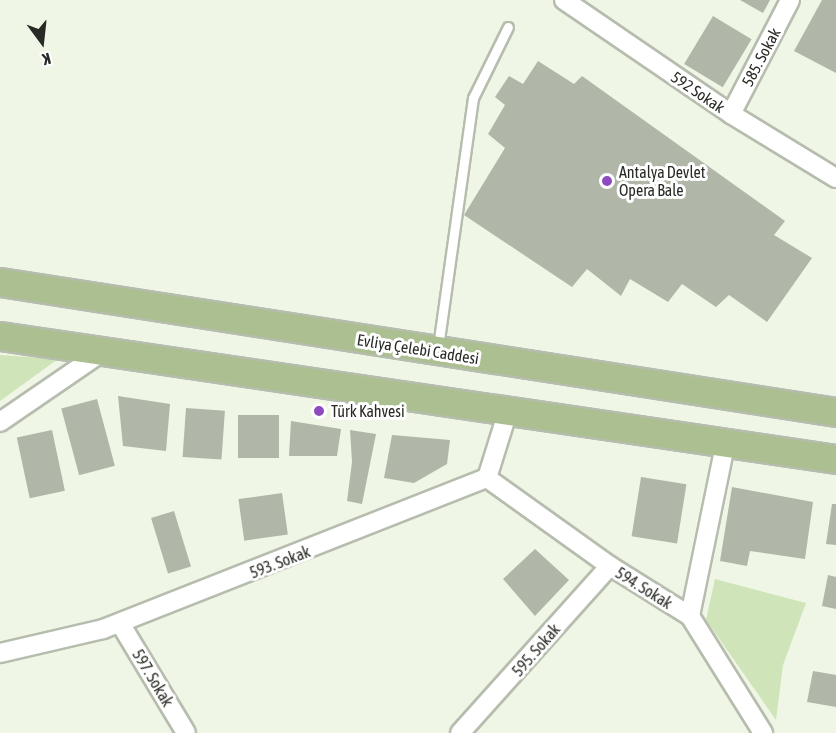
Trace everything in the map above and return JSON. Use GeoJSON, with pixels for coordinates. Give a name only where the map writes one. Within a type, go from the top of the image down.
{"type":"FeatureCollection","features":[{"type":"Feature","properties":{"kind":"main road","name":"Evliya Çelebi Caddesi"},"geometry":{"type":"LineString","coordinates":[[0,282],[438,352],[836,412]]}},
{"type":"Feature","properties":{"kind":"main road"},"geometry":{"type":"LineString","coordinates":[[0,336],[508,411],[726,440],[836,459]]}},
{"type":"Feature","properties":{"kind":"street","name":"585. Sokak"},"geometry":{"type":"LineString","coordinates":[[731,114],[790,0]]}},
{"type":"Feature","properties":{"kind":"street","name":"592 Sokak"},"geometry":{"type":"LineString","coordinates":[[574,3],[731,114],[836,178]]}},
{"type":"Feature","properties":{"kind":"street"},"geometry":{"type":"LineString","coordinates":[[0,422],[105,350]]}},
{"type":"Feature","properties":{"kind":"street"},"geometry":{"type":"LineString","coordinates":[[487,478],[508,411]]}},
{"type":"Feature","properties":{"kind":"street"},"geometry":{"type":"LineString","coordinates":[[690,616],[726,440]]}},
{"type":"Feature","properties":{"kind":"street","name":"594. Sokak"},"geometry":{"type":"LineString","coordinates":[[487,478],[610,566],[690,616],[763,733]]}},
{"type":"Feature","properties":{"kind":"street","name":"593. Sokak"},"geometry":{"type":"LineString","coordinates":[[0,653],[120,623],[487,478]]}},
{"type":"Feature","properties":{"kind":"street","name":"595. Sokak"},"geometry":{"type":"LineString","coordinates":[[460,733],[610,566]]}},
{"type":"Feature","properties":{"kind":"street","name":"597. Sokak"},"geometry":{"type":"LineString","coordinates":[[120,623],[186,733]]}},
{"type":"Feature","properties":{"kind":"lane"},"geometry":{"type":"LineString","coordinates":[[438,352],[473,98],[508,27]]}},
{"type":"Feature","properties":{"kind":"green space"},"geometry":{"type":"Polygon","coordinates":[[[0,355],[58,359],[0,401],[0,355]]]}},
{"type":"Feature","properties":{"kind":"green space"},"geometry":{"type":"Polygon","coordinates":[[[715,579],[806,603],[783,665],[776,720],[706,620],[715,579]]]}},
{"type":"Feature","properties":{"kind":"building"},"geometry":{"type":"Polygon","coordinates":[[[740,0],[770,0],[763,13],[740,0]]]}},
{"type":"Feature","properties":{"kind":"building"},"geometry":{"type":"Polygon","coordinates":[[[822,0],[836,0],[836,73],[794,51],[822,0]]]}},
{"type":"Feature","properties":{"kind":"building"},"geometry":{"type":"Polygon","coordinates":[[[713,16],[752,39],[723,87],[684,64],[713,16]]]}},
{"type":"Feature","properties":{"kind":"building","name":"Antalya Devlet Opera Bale"},"geometry":{"type":"Polygon","coordinates":[[[538,61],[574,84],[582,76],[785,221],[774,235],[812,258],[767,322],[729,295],[716,307],[682,284],[668,302],[630,279],[621,296],[587,269],[572,287],[464,215],[505,148],[488,134],[505,105],[495,97],[509,76],[523,84],[538,61]]]}},
{"type":"Feature","properties":{"kind":"building"},"geometry":{"type":"Polygon","coordinates":[[[118,396],[170,404],[166,451],[123,446],[118,396]]]}},
{"type":"Feature","properties":{"kind":"building"},"geometry":{"type":"Polygon","coordinates":[[[97,399],[115,466],[79,475],[61,409],[97,399]]]}},
{"type":"Feature","properties":{"kind":"building"},"geometry":{"type":"Polygon","coordinates":[[[186,408],[225,411],[221,460],[183,457],[186,408]]]}},
{"type":"Feature","properties":{"kind":"building"},"geometry":{"type":"Polygon","coordinates":[[[238,415],[279,415],[279,458],[238,458],[238,415]]]}},
{"type":"Feature","properties":{"kind":"building"},"geometry":{"type":"Polygon","coordinates":[[[291,421],[341,429],[337,456],[289,456],[291,421]]]}},
{"type":"Feature","properties":{"kind":"building"},"geometry":{"type":"Polygon","coordinates":[[[52,430],[65,491],[30,498],[17,437],[52,430]]]}},
{"type":"Feature","properties":{"kind":"building"},"geometry":{"type":"Polygon","coordinates":[[[350,430],[376,434],[362,504],[347,501],[352,462],[350,430]]]}},
{"type":"Feature","properties":{"kind":"building"},"geometry":{"type":"Polygon","coordinates":[[[392,435],[450,440],[447,464],[414,483],[384,478],[392,435]]]}},
{"type":"Feature","properties":{"kind":"building"},"geometry":{"type":"Polygon","coordinates":[[[641,477],[686,484],[677,543],[632,536],[641,477]]]}},
{"type":"Feature","properties":{"kind":"building"},"geometry":{"type":"Polygon","coordinates":[[[732,487],[813,502],[805,559],[750,551],[747,566],[720,561],[732,487]]]}},
{"type":"Feature","properties":{"kind":"building"},"geometry":{"type":"Polygon","coordinates":[[[282,493],[288,535],[244,541],[238,499],[282,493]]]}},
{"type":"Feature","properties":{"kind":"building"},"geometry":{"type":"Polygon","coordinates":[[[832,504],[836,504],[836,545],[826,544],[832,504]]]}},
{"type":"Feature","properties":{"kind":"building"},"geometry":{"type":"Polygon","coordinates":[[[174,511],[191,566],[168,573],[151,518],[174,511]]]}},
{"type":"Feature","properties":{"kind":"building"},"geometry":{"type":"Polygon","coordinates":[[[535,549],[569,580],[535,616],[503,579],[535,549]]]}},
{"type":"Feature","properties":{"kind":"building"},"geometry":{"type":"Polygon","coordinates":[[[828,575],[836,577],[836,609],[822,606],[828,575]]]}},
{"type":"Feature","properties":{"kind":"building"},"geometry":{"type":"Polygon","coordinates":[[[813,671],[836,675],[836,707],[807,702],[813,671]]]}},
{"type":"Feature","properties":{"kind":"place","name":"Antalya Devlet Opera Bale"},"geometry":{"type":"Point","coordinates":[607,181]}},
{"type":"Feature","properties":{"kind":"place","name":"Türk Kahvesi"},"geometry":{"type":"Point","coordinates":[319,411]}}]}
